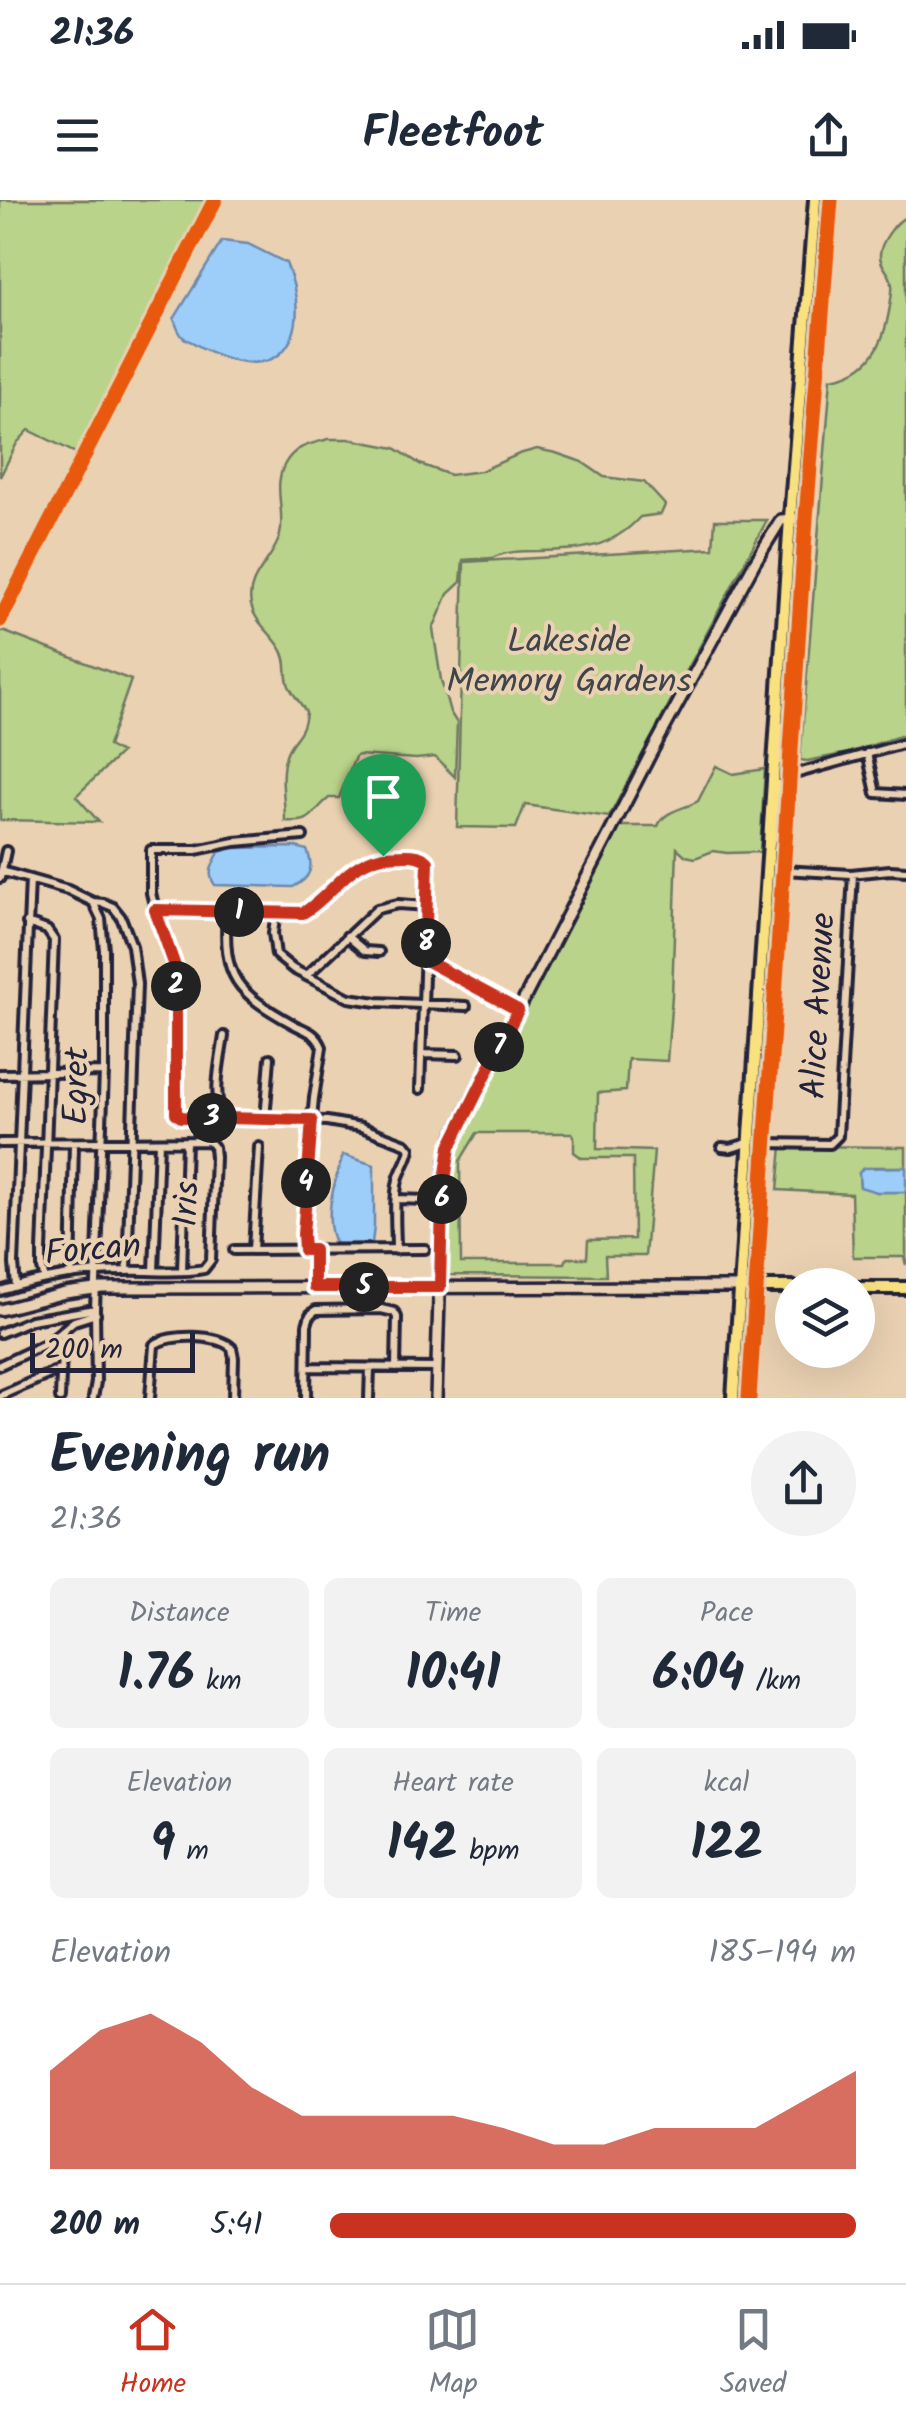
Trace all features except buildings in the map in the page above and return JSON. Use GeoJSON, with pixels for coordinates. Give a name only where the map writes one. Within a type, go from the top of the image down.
{"type":"FeatureCollection","features":[{"type":"Feature","properties":{"kind":"main road"},"geometry":{"type":"LineString","coordinates":[[733,1398],[814,200]]}},
{"type":"Feature","properties":{"kind":"main road"},"geometry":{"type":"LineString","coordinates":[[749,1398],[806,518],[831,200]]}},
{"type":"Feature","properties":{"kind":"main road"},"geometry":{"type":"LineString","coordinates":[[780,680],[783,759],[790,776]]}},
{"type":"Feature","properties":{"kind":"main road"},"geometry":{"type":"LineString","coordinates":[[774,775],[779,788],[781,910]]}},
{"type":"Feature","properties":{"kind":"main road"},"geometry":{"type":"LineString","coordinates":[[750,1143],[760,1149],[764,1160]]}},
{"type":"Feature","properties":{"kind":"main road"},"geometry":{"type":"LineString","coordinates":[[740,1287],[775,1287]]}},
{"type":"Feature","properties":{"kind":"main road"},"geometry":{"type":"LineString","coordinates":[[875,1288],[906,1288]]}},
{"type":"Feature","properties":{"kind":"street"},"geometry":{"type":"LineString","coordinates":[[436,1398],[442,1200],[450,1147],[632,790],[745,580],[781,520],[806,518]]}},
{"type":"Feature","properties":{"kind":"street"},"geometry":{"type":"LineString","coordinates":[[790,776],[906,743]]}},
{"type":"Feature","properties":{"kind":"street"},"geometry":{"type":"LineString","coordinates":[[867,753],[876,793],[906,795]]}},
{"type":"Feature","properties":{"kind":"street"},"geometry":{"type":"LineString","coordinates":[[304,836],[196,850],[151,850],[155,910],[176,969],[175,1109],[181,1117],[312,1120],[367,1128],[406,1144],[410,1156],[398,1180],[396,1250]]}},
{"type":"Feature","properties":{"kind":"street"},"geometry":{"type":"LineString","coordinates":[[6,851],[1,875],[79,894],[117,912],[134,954],[137,984],[127,1270]]}},
{"type":"Feature","properties":{"kind":"street"},"geometry":{"type":"LineString","coordinates":[[155,910],[299,914],[357,865],[376,858],[422,856],[428,862],[420,1089]]}},
{"type":"Feature","properties":{"kind":"street"},"geometry":{"type":"LineString","coordinates":[[783,870],[853,874],[906,871]]}},
{"type":"Feature","properties":{"kind":"street","name":"Alice Avenue"},"geometry":{"type":"LineString","coordinates":[[766,1144],[830,1144],[840,1128],[840,1066],[853,874]]}},
{"type":"Feature","properties":{"kind":"street"},"geometry":{"type":"LineString","coordinates":[[16,1286],[30,879]]}},
{"type":"Feature","properties":{"kind":"street","name":"Egret"},"geometry":{"type":"LineString","coordinates":[[93,902],[101,919],[104,950],[93,1398]]}},
{"type":"Feature","properties":{"kind":"street"},"geometry":{"type":"LineString","coordinates":[[306,976],[382,907],[427,906]]}},
{"type":"Feature","properties":{"kind":"street"},"geometry":{"type":"LineString","coordinates":[[276,912],[272,933],[276,955],[336,993],[358,1000],[466,1006]]}},
{"type":"Feature","properties":{"kind":"street"},"geometry":{"type":"LineString","coordinates":[[226,913],[226,958],[235,980],[259,1004],[314,1034],[321,1042],[303,1218],[304,1250]]}},
{"type":"Feature","properties":{"kind":"street"},"geometry":{"type":"LineString","coordinates":[[28,924],[46,930],[54,940],[42,1251],[45,1279]]}},
{"type":"Feature","properties":{"kind":"street"},"geometry":{"type":"LineString","coordinates":[[346,936],[365,951],[380,952]]}},
{"type":"Feature","properties":{"kind":"street"},"geometry":{"type":"LineString","coordinates":[[425,960],[518,1010]]}},
{"type":"Feature","properties":{"kind":"street"},"geometry":{"type":"LineString","coordinates":[[224,1036],[217,1098],[218,1110],[226,1118]]}},
{"type":"Feature","properties":{"kind":"street"},"geometry":{"type":"LineString","coordinates":[[422,1054],[458,1055]]}},
{"type":"Feature","properties":{"kind":"street"},"geometry":{"type":"LineString","coordinates":[[264,1120],[270,1058]]}},
{"type":"Feature","properties":{"kind":"street"},"geometry":{"type":"LineString","coordinates":[[0,1074],[104,1072]]}},
{"type":"Feature","properties":{"kind":"street"},"geometry":{"type":"LineString","coordinates":[[154,1270],[159,1141]]}},
{"type":"Feature","properties":{"kind":"street"},"geometry":{"type":"LineString","coordinates":[[0,1143],[186,1141],[182,1272]]}},
{"type":"Feature","properties":{"kind":"street","name":"Iris"},"geometry":{"type":"LineString","coordinates":[[186,1141],[209,1142],[214,1147],[211,1260],[204,1268],[192,1271]]}},
{"type":"Feature","properties":{"kind":"street"},"geometry":{"type":"LineString","coordinates":[[71,1275],[74,1143]]}},
{"type":"Feature","properties":{"kind":"street"},"geometry":{"type":"LineString","coordinates":[[722,1147],[750,1143]]}},
{"type":"Feature","properties":{"kind":"street"},"geometry":{"type":"LineString","coordinates":[[253,1250],[259,1147]]}},
{"type":"Feature","properties":{"kind":"street"},"geometry":{"type":"LineString","coordinates":[[397,1200],[427,1200]]}},
{"type":"Feature","properties":{"kind":"street"},"geometry":{"type":"LineString","coordinates":[[234,1250],[425,1250]]}},
{"type":"Feature","properties":{"kind":"street"},"geometry":{"type":"LineString","coordinates":[[314,1250],[314,1287]]}},
{"type":"Feature","properties":{"kind":"street","name":"Forcan"},"geometry":{"type":"LineString","coordinates":[[0,1291],[45,1279],[97,1272],[192,1271]]}},
{"type":"Feature","properties":{"kind":"street"},"geometry":{"type":"LineString","coordinates":[[0,1310],[96,1289],[740,1287]]}},
{"type":"Feature","properties":{"kind":"street"},"geometry":{"type":"LineString","coordinates":[[306,1398],[307,1325],[313,1312],[322,1308],[391,1310],[396,1317],[396,1368]]}},
{"type":"Feature","properties":{"kind":"street"},"geometry":{"type":"LineString","coordinates":[[0,1365],[42,1346],[62,1328],[96,1312]]}},
{"type":"Feature","properties":{"kind":"street"},"geometry":{"type":"LineString","coordinates":[[0,1332],[44,1317],[96,1312]]}},
{"type":"Feature","properties":{"kind":"street"},"geometry":{"type":"LineString","coordinates":[[60,1398],[62,1328]]}},
{"type":"Feature","properties":{"kind":"street"},"geometry":{"type":"LineString","coordinates":[[150,1398],[154,1345],[166,1338],[220,1339],[232,1348],[233,1398]]}},
{"type":"Feature","properties":{"kind":"street"},"geometry":{"type":"LineString","coordinates":[[307,1368],[437,1368]]}},
{"type":"Feature","properties":{"kind":"street"},"geometry":{"type":"LineString","coordinates":[[368,1398],[370,1368]]}},
{"type":"Feature","properties":{"kind":"street"},"geometry":{"type":"LineString","coordinates":[[0,1396],[61,1369]]}},
{"type":"Feature","properties":{"kind":"green space"},"geometry":{"type":"Polygon","coordinates":[[[0,200],[217,200],[86,458],[29,430],[17,443],[0,477],[0,200]]]}},
{"type":"Feature","properties":{"kind":"green space"},"geometry":{"type":"Polygon","coordinates":[[[906,217],[906,734],[848,753],[800,760],[831,378],[857,370],[880,344],[892,289],[881,262],[881,249],[893,228],[906,217]]]}},
{"type":"Feature","properties":{"kind":"green space"},"geometry":{"type":"Polygon","coordinates":[[[328,439],[395,448],[420,464],[450,475],[481,471],[537,449],[582,462],[604,477],[644,482],[665,505],[661,514],[640,517],[618,536],[594,546],[463,560],[461,582],[448,594],[433,629],[441,680],[457,723],[455,777],[435,757],[359,755],[339,798],[329,798],[307,819],[285,821],[284,763],[303,727],[306,712],[289,686],[283,654],[256,617],[250,595],[280,535],[279,487],[283,468],[296,451],[328,439]]]}},
{"type":"Feature","properties":{"kind":"green space","name":"Lakeside Memory Gardens"},"geometry":{"type":"Polygon","coordinates":[[[715,520],[767,520],[609,817],[525,805],[516,828],[457,827],[464,562],[713,548],[715,520]]]}},
{"type":"Feature","properties":{"kind":"green space"},"geometry":{"type":"Polygon","coordinates":[[[0,630],[131,680],[108,746],[121,753],[76,796],[99,822],[0,820],[0,630]]]}},
{"type":"Feature","properties":{"kind":"green space"},"geometry":{"type":"Polygon","coordinates":[[[716,766],[733,774],[765,769],[760,852],[713,851],[695,858],[677,848],[667,1061],[628,1059],[626,1091],[598,1093],[597,1149],[654,1151],[645,1256],[605,1256],[606,1276],[443,1275],[444,1200],[453,1147],[617,826],[658,826],[670,813],[698,801],[716,766]],[[477,1133],[460,1161],[461,1263],[565,1263],[567,1258],[587,1258],[588,1240],[634,1239],[633,1158],[582,1158],[574,1152],[572,1133],[477,1133]]]}},
{"type":"Feature","properties":{"kind":"green space"},"geometry":{"type":"Polygon","coordinates":[[[782,1146],[906,1147],[906,1167],[874,1167],[859,1173],[860,1186],[877,1192],[906,1192],[906,1265],[904,1257],[853,1257],[851,1194],[778,1190],[782,1146]]]}},
{"type":"Feature","properties":{"kind":"water"},"geometry":{"type":"Polygon","coordinates":[[[222,241],[248,244],[286,263],[296,297],[296,321],[289,344],[271,359],[236,361],[185,339],[177,328],[174,319],[222,241]]]}},
{"type":"Feature","properties":{"kind":"water"},"geometry":{"type":"Polygon","coordinates":[[[233,848],[307,850],[310,867],[304,880],[293,887],[215,885],[212,881],[211,869],[219,852],[233,848]]]}},
{"type":"Feature","properties":{"kind":"water"},"geometry":{"type":"Polygon","coordinates":[[[343,1155],[374,1165],[374,1227],[372,1243],[365,1248],[337,1246],[332,1236],[331,1201],[343,1155]]]}},
{"type":"Feature","properties":{"kind":"water"},"geometry":{"type":"Polygon","coordinates":[[[906,1167],[906,1192],[877,1192],[860,1187],[859,1173],[863,1168],[906,1167]]]}},
{"type":"Feature","properties":{"kind":"cycle path"},"geometry":{"type":"LineString","coordinates":[[0,620],[215,200]]}},
{"type":"Feature","properties":{"kind":"cycle path"},"geometry":{"type":"LineString","coordinates":[[749,1398],[806,518],[831,200]]}},
{"type":"Feature","properties":{"kind":"route"},"geometry":{"type":"LineString","coordinates":[[383,856],[418,856],[428,862],[425,960],[518,1010],[450,1147],[443,1178],[440,1287],[314,1287],[314,1250],[304,1250],[303,1234],[312,1120],[181,1117],[176,1113],[176,969],[155,910],[303,913],[357,865],[383,856]]}}]}
